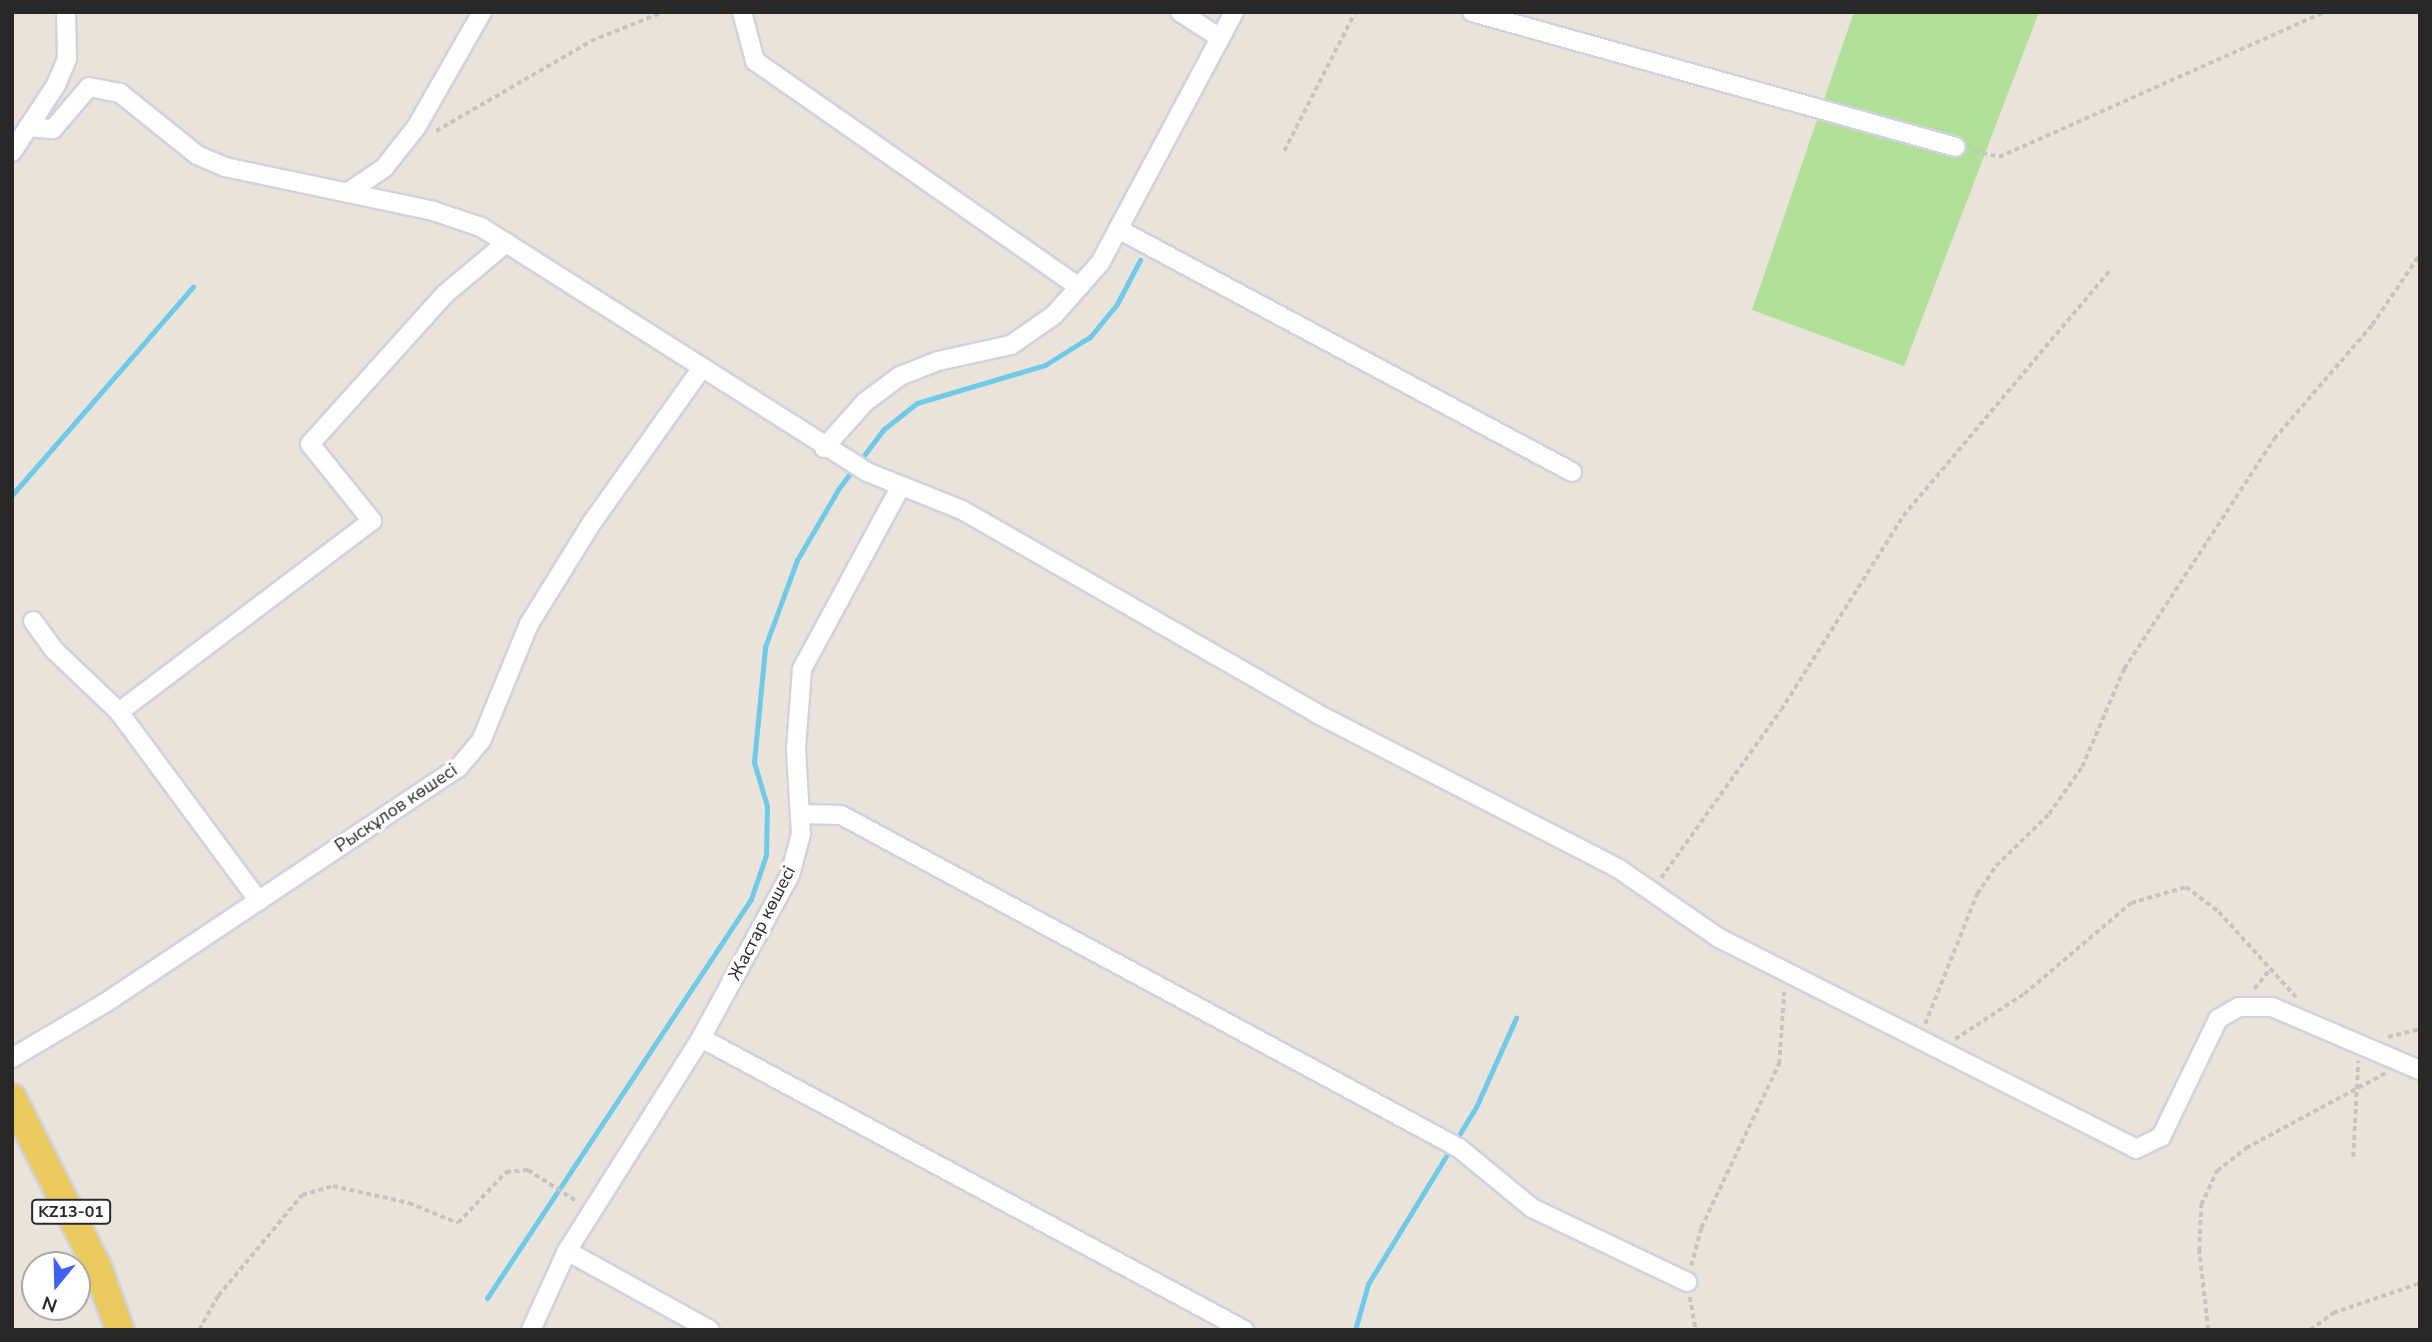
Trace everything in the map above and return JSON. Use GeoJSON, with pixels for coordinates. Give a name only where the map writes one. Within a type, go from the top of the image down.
{"type":"FeatureCollection","features":[{"type":"Feature","properties":{"kind":"main road","name":"KZ13-01"},"geometry":{"type":"LineString","coordinates":[[12,1098],[96,1264],[120,1330]]}},
{"type":"Feature","properties":{"kind":"street"},"geometry":{"type":"LineString","coordinates":[[12,152],[67,59],[66,12]]}},
{"type":"Feature","properties":{"kind":"street"},"geometry":{"type":"LineString","coordinates":[[347,193],[384,168],[417,126],[482,12]]}},
{"type":"Feature","properties":{"kind":"street"},"geometry":{"type":"LineString","coordinates":[[742,12],[755,61],[1079,287]]}},
{"type":"Feature","properties":{"kind":"street"},"geometry":{"type":"LineString","coordinates":[[1180,12],[1220,38]]}},
{"type":"Feature","properties":{"kind":"street"},"geometry":{"type":"LineString","coordinates":[[824,448],[865,402],[900,376],[938,361],[1012,345],[1054,315],[1100,263],[1234,12]]}},
{"type":"Feature","properties":{"kind":"street"},"geometry":{"type":"LineString","coordinates":[[1472,12],[1956,147]]}},
{"type":"Feature","properties":{"kind":"street"},"geometry":{"type":"LineString","coordinates":[[28,127],[53,129],[89,87],[120,93],[197,155],[225,167],[433,211],[481,227],[824,448],[900,488],[962,510],[1316,713],[1619,869],[1719,938],[2136,1149],[2161,1137],[2218,1019],[2239,1007],[2272,1007],[2412,1066]]}},
{"type":"Feature","properties":{"kind":"street"},"geometry":{"type":"LineString","coordinates":[[1118,229],[1572,472]]}},
{"type":"Feature","properties":{"kind":"street"},"geometry":{"type":"LineString","coordinates":[[119,712],[372,521],[310,444],[445,294],[506,243]]}},
{"type":"Feature","properties":{"kind":"street","name":"Рыскұлов көшесі"},"geometry":{"type":"LineString","coordinates":[[12,1058],[105,1003],[458,768],[481,741],[528,624],[591,524],[701,369]]}},
{"type":"Feature","properties":{"kind":"street","name":"Жастар көшесі"},"geometry":{"type":"LineString","coordinates":[[531,1330],[566,1251],[701,1038],[790,875],[801,834],[796,749],[802,669],[900,488]]}},
{"type":"Feature","properties":{"kind":"street"},"geometry":{"type":"LineString","coordinates":[[33,621],[54,650],[119,712],[259,901]]}},
{"type":"Feature","properties":{"kind":"street"},"geometry":{"type":"LineString","coordinates":[[800,814],[841,815],[1460,1148],[1532,1208],[1687,1282]]}},
{"type":"Feature","properties":{"kind":"street"},"geometry":{"type":"LineString","coordinates":[[701,1038],[1244,1330]]}},
{"type":"Feature","properties":{"kind":"street"},"geometry":{"type":"LineString","coordinates":[[566,1251],[710,1330]]}},
{"type":"Feature","properties":{"kind":"path"},"geometry":{"type":"LineString","coordinates":[[425,139],[467,110],[591,41],[663,12]]}},
{"type":"Feature","properties":{"kind":"path"},"geometry":{"type":"LineString","coordinates":[[1284,151],[1355,12]]}},
{"type":"Feature","properties":{"kind":"path"},"geometry":{"type":"LineString","coordinates":[[1956,147],[1999,157],[2325,12]]}},
{"type":"Feature","properties":{"kind":"path"},"geometry":{"type":"LineString","coordinates":[[1919,1039],[1977,894],[1996,866],[2049,814],[2082,767],[2124,670],[2274,439],[2372,325],[2420,254]]}},
{"type":"Feature","properties":{"kind":"path"},"geometry":{"type":"LineString","coordinates":[[1651,891],[1780,710],[1903,516],[2110,270]]}},
{"type":"Feature","properties":{"kind":"path"},"geometry":{"type":"LineString","coordinates":[[1938,1049],[2024,994],[2131,903],[2186,887],[2219,912],[2298,999]]}},
{"type":"Feature","properties":{"kind":"path"},"geometry":{"type":"LineString","coordinates":[[1696,1330],[1687,1282],[1701,1228],[1779,1064],[1783,971]]}},
{"type":"Feature","properties":{"kind":"path"},"geometry":{"type":"LineString","coordinates":[[2353,1157],[2360,1044]]}},
{"type":"Feature","properties":{"kind":"path"},"geometry":{"type":"LineString","coordinates":[[2208,1330],[2199,1251],[2201,1205],[2217,1171],[2246,1148],[2356,1090],[2412,1066]]}},
{"type":"Feature","properties":{"kind":"path"},"geometry":{"type":"LineString","coordinates":[[199,1330],[218,1296],[302,1195],[333,1186],[409,1203],[458,1223],[506,1172],[528,1170],[591,1210]]}},
{"type":"Feature","properties":{"kind":"path"},"geometry":{"type":"LineString","coordinates":[[2310,1330],[2333,1313],[2420,1283]]}},
{"type":"Feature","properties":{"kind":"green space"},"geometry":{"type":"Polygon","coordinates":[[[1854,12],[2039,12],[1904,366],[1752,310],[1854,12]]]}},
{"type":"Feature","properties":{"kind":"waterway"},"geometry":{"type":"LineString","coordinates":[[487,1298],[751,899],[766,855],[767,806],[754,762],[765,647],[797,560],[839,488],[884,429],[917,403],[1045,365],[1090,337],[1117,304],[1140,260]]}},
{"type":"Feature","properties":{"kind":"waterway"},"geometry":{"type":"LineString","coordinates":[[12,495],[193,287]]}},
{"type":"Feature","properties":{"kind":"waterway"},"geometry":{"type":"LineString","coordinates":[[1355,1330],[1368,1284],[1476,1107],[1516,1018]]}}]}
